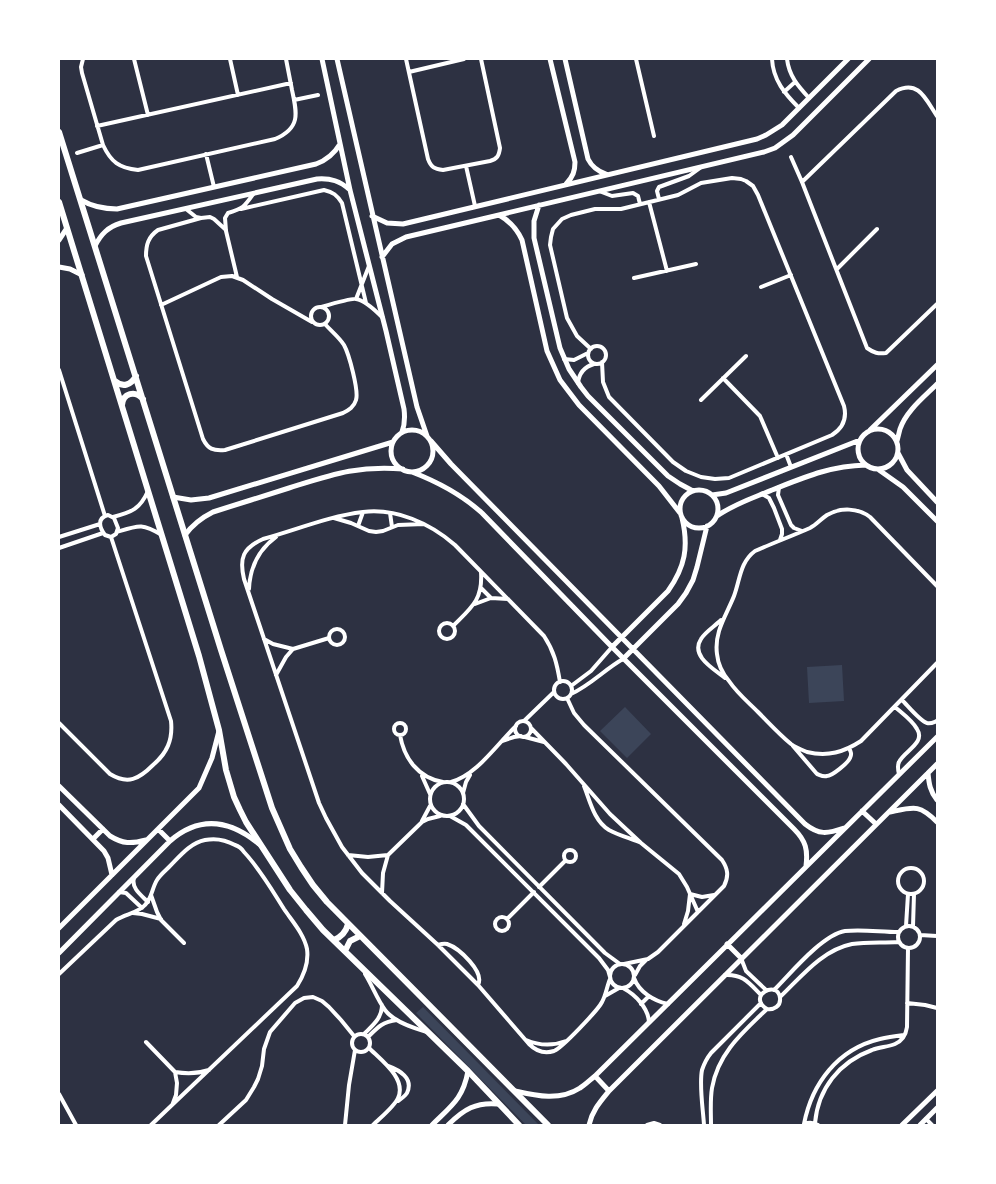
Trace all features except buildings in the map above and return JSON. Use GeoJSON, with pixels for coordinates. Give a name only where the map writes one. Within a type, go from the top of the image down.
{"type":"FeatureCollection","features":[{"type":"Feature","properties":{"kind":"main road"},"geometry":{"type":"LineString","coordinates":[[59,132],[185,535],[280,829],[313,885],[326,902],[548,1125]]}},
{"type":"Feature","properties":{"kind":"main road"},"geometry":{"type":"LineString","coordinates":[[59,202],[199,656],[219,730],[226,770],[234,797],[246,822],[298,900],[319,925],[468,1071],[519,1125]]}},
{"type":"Feature","properties":{"kind":"main road"},"geometry":{"type":"LineString","coordinates":[[115,381],[122,385],[128,384],[133,381],[136,376]]}},
{"type":"Feature","properties":{"kind":"main road"},"geometry":{"type":"LineString","coordinates":[[122,405],[125,397],[133,393],[143,399]]}},
{"type":"Feature","properties":{"kind":"main road"},"geometry":{"type":"LineString","coordinates":[[334,940],[344,933],[348,924]]}},
{"type":"Feature","properties":{"kind":"main road"},"geometry":{"type":"LineString","coordinates":[[345,951],[350,941],[360,936]]}},
{"type":"Feature","properties":{"kind":"street"},"geometry":{"type":"LineString","coordinates":[[83,59],[81,67],[82,73],[97,126],[108,156],[116,164],[138,170],[275,139],[284,135],[291,128],[295,120],[296,110],[286,59]]}},
{"type":"Feature","properties":{"kind":"street"},"geometry":{"type":"LineString","coordinates":[[134,59],[148,115]]}},
{"type":"Feature","properties":{"kind":"street"},"geometry":{"type":"LineString","coordinates":[[230,59],[238,94]]}},
{"type":"Feature","properties":{"kind":"street"},"geometry":{"type":"LineString","coordinates":[[322,59],[350,190],[383,318],[404,409],[405,425],[402,432]]}},
{"type":"Feature","properties":{"kind":"street"},"geometry":{"type":"LineString","coordinates":[[336,59],[417,407],[427,436]]}},
{"type":"Feature","properties":{"kind":"street"},"geometry":{"type":"LineString","coordinates":[[406,59],[428,159],[430,166],[436,170],[490,161],[495,159],[499,154],[500,148],[481,59]]}},
{"type":"Feature","properties":{"kind":"street"},"geometry":{"type":"LineString","coordinates":[[409,72],[464,59]]}},
{"type":"Feature","properties":{"kind":"street"},"geometry":{"type":"LineString","coordinates":[[550,59],[575,162],[574,174],[566,184]]}},
{"type":"Feature","properties":{"kind":"street"},"geometry":{"type":"LineString","coordinates":[[565,59],[588,159],[595,169],[607,175]]}},
{"type":"Feature","properties":{"kind":"street"},"geometry":{"type":"LineString","coordinates":[[636,59],[654,136]]}},
{"type":"Feature","properties":{"kind":"street"},"geometry":{"type":"LineString","coordinates":[[772,59],[776,78],[784,92],[799,108]]}},
{"type":"Feature","properties":{"kind":"street"},"geometry":{"type":"LineString","coordinates":[[787,59],[790,74],[809,98]]}},
{"type":"Feature","properties":{"kind":"street"},"geometry":{"type":"LineString","coordinates":[[372,216],[387,223],[403,224],[757,139],[782,125],[848,59]]}},
{"type":"Feature","properties":{"kind":"street"},"geometry":{"type":"LineString","coordinates":[[382,257],[392,244],[406,236],[764,152],[784,142],[793,135],[869,59]]}},
{"type":"Feature","properties":{"kind":"street"},"geometry":{"type":"LineString","coordinates":[[784,92],[795,82]]}},
{"type":"Feature","properties":{"kind":"street"},"geometry":{"type":"LineString","coordinates":[[97,126],[291,83]]}},
{"type":"Feature","properties":{"kind":"street"},"geometry":{"type":"LineString","coordinates":[[802,182],[896,91],[903,87],[911,87],[918,90],[924,96],[937,116]]}},
{"type":"Feature","properties":{"kind":"street"},"geometry":{"type":"LineString","coordinates":[[294,100],[318,95]]}},
{"type":"Feature","properties":{"kind":"street"},"geometry":{"type":"LineString","coordinates":[[81,200],[98,208],[117,209],[324,162],[336,151],[340,144]]}},
{"type":"Feature","properties":{"kind":"street"},"geometry":{"type":"LineString","coordinates":[[77,153],[103,145]]}},
{"type":"Feature","properties":{"kind":"street"},"geometry":{"type":"LineString","coordinates":[[206,154],[214,187]]}},
{"type":"Feature","properties":{"kind":"street"},"geometry":{"type":"LineString","coordinates":[[791,157],[868,348],[873,352],[880,354],[886,353],[937,304]]}},
{"type":"Feature","properties":{"kind":"street"},"geometry":{"type":"LineString","coordinates":[[466,166],[475,206]]}},
{"type":"Feature","properties":{"kind":"street"},"geometry":{"type":"LineString","coordinates":[[659,200],[657,191],[660,188],[689,176],[700,168]]}},
{"type":"Feature","properties":{"kind":"street"},"geometry":{"type":"LineString","coordinates":[[95,246],[99,238],[112,226],[317,179],[326,178],[339,182],[350,190]]}},
{"type":"Feature","properties":{"kind":"street"},"geometry":{"type":"LineString","coordinates":[[564,359],[574,360],[589,351],[598,347],[603,349],[605,358],[602,362],[605,388],[612,400],[673,462],[686,471],[708,478],[729,478],[832,435],[842,425],[845,415],[844,406],[756,190],[746,181],[737,178],[704,182],[682,194],[616,210],[595,209],[571,215],[559,222],[552,233],[550,245],[567,318],[577,336],[589,351],[589,360],[594,364]]}},
{"type":"Feature","properties":{"kind":"street"},"geometry":{"type":"LineString","coordinates":[[237,277],[226,231],[225,218],[228,213],[324,190],[332,192],[338,196],[342,203],[366,303]]}},
{"type":"Feature","properties":{"kind":"street"},"geometry":{"type":"LineString","coordinates":[[599,191],[612,196],[633,193],[638,196],[640,204]]}},
{"type":"Feature","properties":{"kind":"street"},"geometry":{"type":"LineString","coordinates":[[241,209],[254,193]]}},
{"type":"Feature","properties":{"kind":"street"},"geometry":{"type":"LineString","coordinates":[[649,202],[667,271]]}},
{"type":"Feature","properties":{"kind":"street"},"geometry":{"type":"LineString","coordinates":[[539,205],[534,221],[534,238],[560,348],[569,369],[578,384],[588,396],[668,476],[693,490],[706,491],[712,495],[718,508],[717,516]]}},
{"type":"Feature","properties":{"kind":"street"},"geometry":{"type":"LineString","coordinates":[[186,209],[192,214],[201,218]]}},
{"type":"Feature","properties":{"kind":"street"},"geometry":{"type":"LineString","coordinates":[[499,215],[507,219],[513,225],[522,240],[547,351],[560,380],[579,405],[659,486],[690,526],[701,528],[707,526],[713,522],[717,516],[734,505],[815,473],[846,466],[866,465]]}},
{"type":"Feature","properties":{"kind":"street"},"geometry":{"type":"LineString","coordinates":[[226,231],[214,219],[210,217],[201,218],[158,230],[148,240],[146,248],[146,256],[206,445],[211,449],[218,451],[225,450],[343,413],[354,405],[357,399],[357,392],[346,350],[338,338],[325,324]]}},
{"type":"Feature","properties":{"kind":"street"},"geometry":{"type":"LineString","coordinates":[[219,223],[225,222]]}},
{"type":"Feature","properties":{"kind":"street"},"geometry":{"type":"LineString","coordinates":[[59,240],[67,228]]}},
{"type":"Feature","properties":{"kind":"street"},"geometry":{"type":"LineString","coordinates":[[836,269],[877,229]]}},
{"type":"Feature","properties":{"kind":"street"},"geometry":{"type":"LineString","coordinates":[[634,278],[696,264]]}},
{"type":"Feature","properties":{"kind":"street"},"geometry":{"type":"LineString","coordinates":[[356,299],[369,266]]}},
{"type":"Feature","properties":{"kind":"street"},"geometry":{"type":"LineString","coordinates":[[59,267],[70,269],[82,275]]}},
{"type":"Feature","properties":{"kind":"street"},"geometry":{"type":"LineString","coordinates":[[761,287],[791,275]]}},
{"type":"Feature","properties":{"kind":"street"},"geometry":{"type":"LineString","coordinates":[[161,305],[226,276],[237,277],[243,280],[318,326],[325,324],[329,319],[329,313],[322,307]]}},
{"type":"Feature","properties":{"kind":"street"},"geometry":{"type":"LineString","coordinates":[[312,322],[310,316],[313,310],[318,307],[356,299],[366,303],[383,318]]}},
{"type":"Feature","properties":{"kind":"street"},"geometry":{"type":"LineString","coordinates":[[701,400],[746,356]]}},
{"type":"Feature","properties":{"kind":"street"},"geometry":{"type":"LineString","coordinates":[[578,384],[578,379],[582,371],[589,366],[602,362]]}},
{"type":"Feature","properties":{"kind":"street"},"geometry":{"type":"LineString","coordinates":[[870,430],[883,429],[889,432],[894,436],[899,447],[896,460],[891,465],[879,470],[872,469],[861,460],[858,454],[860,440],[864,434],[870,430],[937,365]]}},
{"type":"Feature","properties":{"kind":"street"},"geometry":{"type":"LineString","coordinates":[[59,370],[105,516]]}},
{"type":"Feature","properties":{"kind":"street"},"geometry":{"type":"LineString","coordinates":[[723,378],[760,416],[778,458]]}},
{"type":"Feature","properties":{"kind":"street"},"geometry":{"type":"LineString","coordinates":[[897,441],[905,418],[937,384]]}},
{"type":"Feature","properties":{"kind":"street"},"geometry":{"type":"LineString","coordinates":[[806,866],[806,846],[801,836],[612,648],[472,504],[450,488],[397,466],[391,454],[391,448],[397,436],[408,430],[415,430],[422,432],[427,436],[451,464],[805,824],[814,830],[824,833],[834,832],[844,828]]}},
{"type":"Feature","properties":{"kind":"street"},"geometry":{"type":"LineString","coordinates":[[712,495],[726,493],[860,440]]}},
{"type":"Feature","properties":{"kind":"street"},"geometry":{"type":"LineString","coordinates":[[412,472],[424,468],[428,464],[433,453],[431,441]]}},
{"type":"Feature","properties":{"kind":"street"},"geometry":{"type":"LineString","coordinates":[[173,496],[191,500],[209,498],[393,442]]}},
{"type":"Feature","properties":{"kind":"street"},"geometry":{"type":"LineString","coordinates":[[898,453],[907,470],[937,502]]}},
{"type":"Feature","properties":{"kind":"street"},"geometry":{"type":"LineString","coordinates":[[786,454],[791,467]]}},
{"type":"Feature","properties":{"kind":"street"},"geometry":{"type":"LineString","coordinates":[[185,535],[197,521],[213,512],[335,474],[362,469],[403,469]]}},
{"type":"Feature","properties":{"kind":"street"},"geometry":{"type":"LineString","coordinates":[[879,470],[903,487],[937,521]]}},
{"type":"Feature","properties":{"kind":"street"},"geometry":{"type":"LineString","coordinates":[[780,487],[778,495],[791,525],[802,531]]}},
{"type":"Feature","properties":{"kind":"street"},"geometry":{"type":"LineString","coordinates":[[571,686],[591,671],[668,591],[679,572],[685,551],[686,540],[680,506],[682,499],[693,490]]}},
{"type":"Feature","properties":{"kind":"street"},"geometry":{"type":"LineString","coordinates":[[112,537],[103,533],[100,524],[101,519],[108,515],[113,517],[137,508],[144,500],[148,491]]}},
{"type":"Feature","properties":{"kind":"street"},"geometry":{"type":"LineString","coordinates":[[762,494],[771,501],[782,529],[782,534],[779,541]]}},
{"type":"Feature","properties":{"kind":"street"},"geometry":{"type":"LineString","coordinates":[[728,681],[723,672],[717,653],[716,643],[724,616],[734,596],[745,561],[756,551],[811,527],[836,511],[845,509],[855,510],[870,517],[936,584]]}},
{"type":"Feature","properties":{"kind":"street"},"geometry":{"type":"LineString","coordinates":[[358,526],[363,512]]}},
{"type":"Feature","properties":{"kind":"street"},"geometry":{"type":"LineString","coordinates":[[560,682],[555,656],[544,636],[455,545],[443,535],[414,519],[381,512],[363,512],[334,518],[254,543],[246,550],[242,559],[244,579],[319,803],[333,833],[362,873],[438,945],[478,986],[533,1048],[543,1052],[554,1051],[563,1045],[602,1003],[612,968],[622,964],[648,959]]}},
{"type":"Feature","properties":{"kind":"street"},"geometry":{"type":"LineString","coordinates":[[390,513],[392,527]]}},
{"type":"Feature","properties":{"kind":"street"},"geometry":{"type":"LineString","coordinates":[[113,517],[118,528],[117,532]]}},
{"type":"Feature","properties":{"kind":"street"},"geometry":{"type":"LineString","coordinates":[[334,518],[369,531],[376,532],[406,524],[425,524]]}},
{"type":"Feature","properties":{"kind":"street"},"geometry":{"type":"LineString","coordinates":[[59,537],[100,524]]}},
{"type":"Feature","properties":{"kind":"street"},"geometry":{"type":"LineString","coordinates":[[112,537],[117,532],[133,527],[144,526],[162,535]]}},
{"type":"Feature","properties":{"kind":"street"},"geometry":{"type":"LineString","coordinates":[[554,692],[560,699],[567,698],[588,684],[623,659],[678,604],[693,580],[707,526]]}},
{"type":"Feature","properties":{"kind":"street"},"geometry":{"type":"LineString","coordinates":[[59,548],[103,533]]}},
{"type":"Feature","properties":{"kind":"street"},"geometry":{"type":"LineString","coordinates":[[248,590],[249,580],[256,559],[265,546],[278,535]]}},
{"type":"Feature","properties":{"kind":"street"},"geometry":{"type":"LineString","coordinates":[[59,723],[110,774],[116,778],[124,780],[131,780],[145,773],[163,755],[170,742],[171,721],[112,537]]}},
{"type":"Feature","properties":{"kind":"street"},"geometry":{"type":"LineString","coordinates":[[453,626],[474,604],[481,588],[481,572]]}},
{"type":"Feature","properties":{"kind":"street"},"geometry":{"type":"LineString","coordinates":[[481,588],[491,598]]}},
{"type":"Feature","properties":{"kind":"street"},"geometry":{"type":"LineString","coordinates":[[474,604],[491,598],[508,599]]}},
{"type":"Feature","properties":{"kind":"street"},"geometry":{"type":"LineString","coordinates":[[724,616],[702,638],[698,645],[698,650],[704,662],[728,681],[792,745],[817,774],[822,776],[832,775],[851,756],[849,748]]}},
{"type":"Feature","properties":{"kind":"street"},"geometry":{"type":"LineString","coordinates":[[449,624],[453,626],[455,634],[452,637],[445,639],[441,637],[439,634],[439,629],[441,626],[449,624]]}},
{"type":"Feature","properties":{"kind":"street"},"geometry":{"type":"LineString","coordinates":[[264,639],[273,644],[293,649],[330,638]]}},
{"type":"Feature","properties":{"kind":"street"},"geometry":{"type":"LineString","coordinates":[[276,675],[286,657],[293,649]]}},
{"type":"Feature","properties":{"kind":"street"},"geometry":{"type":"LineString","coordinates":[[792,745],[805,751],[820,754],[835,753],[849,748],[861,741],[937,663]]}},
{"type":"Feature","properties":{"kind":"street"},"geometry":{"type":"LineString","coordinates":[[463,793],[466,782],[471,773],[518,723],[524,721],[554,692],[555,686],[560,682],[566,682],[571,686]]}},
{"type":"Feature","properties":{"kind":"street"},"geometry":{"type":"LineString","coordinates":[[571,686],[571,694]]}},
{"type":"Feature","properties":{"kind":"street"},"geometry":{"type":"LineString","coordinates":[[567,698],[574,713],[584,725],[722,860],[726,867],[727,873],[727,880],[724,886],[658,952],[640,966],[632,983],[628,987],[621,988],[605,996]]}},
{"type":"Feature","properties":{"kind":"street"},"geometry":{"type":"LineString","coordinates":[[902,700],[923,721],[927,723],[937,721]]}},
{"type":"Feature","properties":{"kind":"street"},"geometry":{"type":"LineString","coordinates":[[895,707],[917,728],[919,737],[918,741],[900,761],[898,767],[899,774]]}},
{"type":"Feature","properties":{"kind":"street"},"geometry":{"type":"LineString","coordinates":[[524,721],[530,725],[531,728],[620,824],[678,874],[688,887],[698,912]]}},
{"type":"Feature","properties":{"kind":"street"},"geometry":{"type":"LineString","coordinates":[[516,726],[516,732],[523,736],[546,743]]}},
{"type":"Feature","properties":{"kind":"street"},"geometry":{"type":"LineString","coordinates":[[502,741],[523,736],[530,732],[531,728]]}},
{"type":"Feature","properties":{"kind":"street"},"geometry":{"type":"LineString","coordinates":[[59,928],[198,788],[212,758],[219,730]]}},
{"type":"Feature","properties":{"kind":"street"},"geometry":{"type":"LineString","coordinates":[[400,735],[404,752],[421,774],[430,794]]}},
{"type":"Feature","properties":{"kind":"street"},"geometry":{"type":"LineString","coordinates":[[515,1091],[538,1096],[552,1097],[566,1094],[580,1088],[595,1076],[937,736]]}},
{"type":"Feature","properties":{"kind":"street"},"geometry":{"type":"LineString","coordinates":[[589,1125],[596,1106],[609,1091],[937,764]]}},
{"type":"Feature","properties":{"kind":"street"},"geometry":{"type":"LineString","coordinates":[[421,774],[431,779],[451,782],[471,773]]}},
{"type":"Feature","properties":{"kind":"street"},"geometry":{"type":"LineString","coordinates":[[928,773],[931,792],[937,800]]}},
{"type":"Feature","properties":{"kind":"street"},"geometry":{"type":"LineString","coordinates":[[441,816],[430,806],[429,800],[433,788],[437,784],[443,782]]}},
{"type":"Feature","properties":{"kind":"street"},"geometry":{"type":"LineString","coordinates":[[382,893],[382,873],[388,854],[428,818],[450,816],[456,814],[460,810],[464,799],[463,793],[456,784],[451,782]]}},
{"type":"Feature","properties":{"kind":"street"},"geometry":{"type":"LineString","coordinates":[[582,782],[593,811],[602,824],[616,833],[641,843]]}},
{"type":"Feature","properties":{"kind":"street"},"geometry":{"type":"LineString","coordinates":[[59,786],[110,836],[118,841],[137,843],[147,840]]}},
{"type":"Feature","properties":{"kind":"street"},"geometry":{"type":"LineString","coordinates":[[463,804],[473,820],[605,953],[631,968],[637,984],[649,996],[668,1004]]}},
{"type":"Feature","properties":{"kind":"street"},"geometry":{"type":"LineString","coordinates":[[59,805],[104,851],[108,858],[112,875]]}},
{"type":"Feature","properties":{"kind":"street"},"geometry":{"type":"LineString","coordinates":[[422,822],[430,806]]}},
{"type":"Feature","properties":{"kind":"street"},"geometry":{"type":"LineString","coordinates":[[593,811],[602,806]]}},
{"type":"Feature","properties":{"kind":"street"},"geometry":{"type":"LineString","coordinates":[[889,812],[916,808],[927,813],[937,822]]}},
{"type":"Feature","properties":{"kind":"street"},"geometry":{"type":"LineString","coordinates":[[862,811],[876,824]]}},
{"type":"Feature","properties":{"kind":"street"},"geometry":{"type":"LineString","coordinates":[[450,816],[466,825],[599,958],[608,970],[612,983],[631,994],[641,1004],[647,1012],[649,1022]]}},
{"type":"Feature","properties":{"kind":"street"},"geometry":{"type":"LineString","coordinates":[[59,953],[170,841],[184,830],[194,826],[208,824],[223,825],[237,829],[249,836],[261,846]]}},
{"type":"Feature","properties":{"kind":"street"},"geometry":{"type":"LineString","coordinates":[[616,833],[620,824]]}},
{"type":"Feature","properties":{"kind":"street"},"geometry":{"type":"LineString","coordinates":[[93,839],[103,829]]}},
{"type":"Feature","properties":{"kind":"street"},"geometry":{"type":"LineString","coordinates":[[158,829],[170,841]]}},
{"type":"Feature","properties":{"kind":"street"},"geometry":{"type":"LineString","coordinates":[[59,974],[111,923],[121,916],[142,908],[148,902],[159,877],[186,850],[194,844],[204,840],[215,839],[225,841],[235,845],[243,851],[260,872],[302,936],[306,949],[307,962],[304,975],[297,986],[151,1125]]}},
{"type":"Feature","properties":{"kind":"street"},"geometry":{"type":"LineString","coordinates":[[348,855],[368,857],[388,854]]}},
{"type":"Feature","properties":{"kind":"street"},"geometry":{"type":"LineString","coordinates":[[539,887],[565,861]]}},
{"type":"Feature","properties":{"kind":"street"},"geometry":{"type":"LineString","coordinates":[[914,868],[921,872],[924,881],[922,889],[914,894],[908,894],[900,889],[898,880],[899,876],[905,869],[914,868]]}},
{"type":"Feature","properties":{"kind":"street"},"geometry":{"type":"LineString","coordinates":[[134,877],[133,886],[148,902]]}},
{"type":"Feature","properties":{"kind":"street"},"geometry":{"type":"LineString","coordinates":[[690,894],[702,897],[719,891]]}},
{"type":"Feature","properties":{"kind":"street"},"geometry":{"type":"LineString","coordinates":[[119,892],[126,893],[142,908]]}},
{"type":"Feature","properties":{"kind":"street"},"geometry":{"type":"LineString","coordinates":[[507,919],[534,892]]}},
{"type":"Feature","properties":{"kind":"street"},"geometry":{"type":"LineString","coordinates":[[683,927],[688,911],[690,894]]}},
{"type":"Feature","properties":{"kind":"street"},"geometry":{"type":"LineString","coordinates":[[906,926],[908,894]]}},
{"type":"Feature","properties":{"kind":"street"},"geometry":{"type":"LineString","coordinates":[[913,926],[914,894]]}},
{"type":"Feature","properties":{"kind":"street"},"geometry":{"type":"LineString","coordinates":[[151,895],[161,920],[184,943]]}},
{"type":"Feature","properties":{"kind":"street"},"geometry":{"type":"LineString","coordinates":[[132,912],[161,920]]}},
{"type":"Feature","properties":{"kind":"street"},"geometry":{"type":"LineString","coordinates":[[906,926],[913,926],[919,931],[919,942],[911,948],[904,948],[898,942],[898,932],[906,926]]}},
{"type":"Feature","properties":{"kind":"street"},"geometry":{"type":"LineString","coordinates":[[774,990],[819,945],[831,936],[838,933],[852,931],[898,932]]}},
{"type":"Feature","properties":{"kind":"street"},"geometry":{"type":"LineString","coordinates":[[920,935],[937,936]]}},
{"type":"Feature","properties":{"kind":"street"},"geometry":{"type":"LineString","coordinates":[[710,1125],[714,1079],[722,1060],[733,1042],[767,1009],[777,1006],[779,1004],[780,997],[816,962],[836,950],[850,945],[898,942]]}},
{"type":"Feature","properties":{"kind":"street"},"geometry":{"type":"LineString","coordinates":[[438,945],[448,944],[468,959],[479,976],[480,981],[478,986]]}},
{"type":"Feature","properties":{"kind":"street"},"geometry":{"type":"LineString","coordinates":[[727,944],[741,958],[746,971],[766,990]]}},
{"type":"Feature","properties":{"kind":"street"},"geometry":{"type":"LineString","coordinates":[[904,1035],[869,1042],[850,1051],[833,1065],[814,1092],[806,1113],[804,1124],[810,1122],[816,1124],[817,1108],[822,1094],[826,1085],[839,1070],[864,1053],[895,1044],[902,1039],[904,1035],[907,1027],[908,948]]}},
{"type":"Feature","properties":{"kind":"street"},"geometry":{"type":"LineString","coordinates":[[361,966],[382,1005],[391,1016],[415,1029],[428,1033]]}},
{"type":"Feature","properties":{"kind":"street"},"geometry":{"type":"LineString","coordinates":[[724,975],[741,977],[746,980],[761,995],[761,1003],[763,1007],[767,1009]]}},
{"type":"Feature","properties":{"kind":"street"},"geometry":{"type":"LineString","coordinates":[[761,995],[766,990],[770,989],[778,993],[780,997]]}},
{"type":"Feature","properties":{"kind":"street"},"geometry":{"type":"LineString","coordinates":[[641,1004],[649,996]]}},
{"type":"Feature","properties":{"kind":"street"},"geometry":{"type":"LineString","coordinates":[[219,1125],[246,1100],[258,1079],[262,1066],[264,1049],[270,1032],[295,1003],[304,998],[313,997],[322,1001],[341,1020],[354,1036]]}},
{"type":"Feature","properties":{"kind":"street"},"geometry":{"type":"LineString","coordinates":[[704,1125],[701,1078],[702,1069],[706,1060],[711,1053],[761,1003]]}},
{"type":"Feature","properties":{"kind":"street"},"geometry":{"type":"LineString","coordinates":[[908,1003],[937,1008]]}},
{"type":"Feature","properties":{"kind":"street"},"geometry":{"type":"LineString","coordinates":[[366,1035],[380,1018],[382,1005]]}},
{"type":"Feature","properties":{"kind":"street"},"geometry":{"type":"LineString","coordinates":[[354,1036],[359,1034],[366,1035],[383,1023],[396,1020]]}},
{"type":"Feature","properties":{"kind":"street"},"geometry":{"type":"LineString","coordinates":[[366,1035],[370,1042],[369,1048]]}},
{"type":"Feature","properties":{"kind":"street"},"geometry":{"type":"LineString","coordinates":[[346,1124],[349,1085],[355,1050],[352,1043],[354,1036]]}},
{"type":"Feature","properties":{"kind":"street"},"geometry":{"type":"LineString","coordinates":[[526,1040],[537,1044],[549,1045],[566,1041]]}},
{"type":"Feature","properties":{"kind":"street"},"geometry":{"type":"LineString","coordinates":[[146,1042],[175,1072],[177,1083],[176,1095],[172,1105]]}},
{"type":"Feature","properties":{"kind":"street"},"geometry":{"type":"LineString","coordinates":[[355,1050],[362,1052],[369,1048]]}},
{"type":"Feature","properties":{"kind":"street"},"geometry":{"type":"LineString","coordinates":[[369,1048],[386,1065],[400,1086],[398,1098],[393,1105]]}},
{"type":"Feature","properties":{"kind":"street"},"geometry":{"type":"LineString","coordinates":[[373,1125],[393,1105],[407,1094],[409,1085],[406,1077],[400,1071],[386,1065]]}},
{"type":"Feature","properties":{"kind":"street"},"geometry":{"type":"LineString","coordinates":[[833,1065],[839,1070]]}},
{"type":"Feature","properties":{"kind":"street"},"geometry":{"type":"LineString","coordinates":[[175,1072],[186,1074],[209,1070]]}},
{"type":"Feature","properties":{"kind":"street"},"geometry":{"type":"LineString","coordinates":[[432,1125],[448,1110],[462,1093],[468,1071]]}},
{"type":"Feature","properties":{"kind":"street"},"geometry":{"type":"LineString","coordinates":[[595,1076],[609,1091]]}},
{"type":"Feature","properties":{"kind":"street"},"geometry":{"type":"LineString","coordinates":[[902,1125],[937,1091]]}},
{"type":"Feature","properties":{"kind":"street"},"geometry":{"type":"LineString","coordinates":[[59,1094],[76,1125]]}},
{"type":"Feature","properties":{"kind":"street"},"geometry":{"type":"LineString","coordinates":[[448,1125],[468,1109],[479,1104],[498,1104]]}},
{"type":"Feature","properties":{"kind":"street"},"geometry":{"type":"LineString","coordinates":[[923,1123],[937,1108]]}},
{"type":"Feature","properties":{"kind":"street"},"geometry":{"type":"LineString","coordinates":[[448,1110],[455,1118]]}},
{"type":"Feature","properties":{"kind":"street"},"geometry":{"type":"LineString","coordinates":[[647,1125],[654,1123],[660,1125]]}},
{"type":"Feature","properties":{"kind":"street"},"geometry":{"type":"LineString","coordinates":[[923,1123],[932,1125]]}},
{"type":"Feature","properties":{"kind":"shaded area"},"geometry":{"type":"Polygon","coordinates":[[[842,665],[844,701],[809,703],[807,667],[842,665]]]}},
{"type":"Feature","properties":{"kind":"shaded area"},"geometry":{"type":"Polygon","coordinates":[[[625,707],[651,734],[627,758],[600,731],[625,707]]]}},
{"type":"Feature","properties":{"kind":"shaded area"},"geometry":{"type":"Polygon","coordinates":[[[423,1007],[539,1125],[526,1125],[416,1013],[423,1007]]]}}]}
